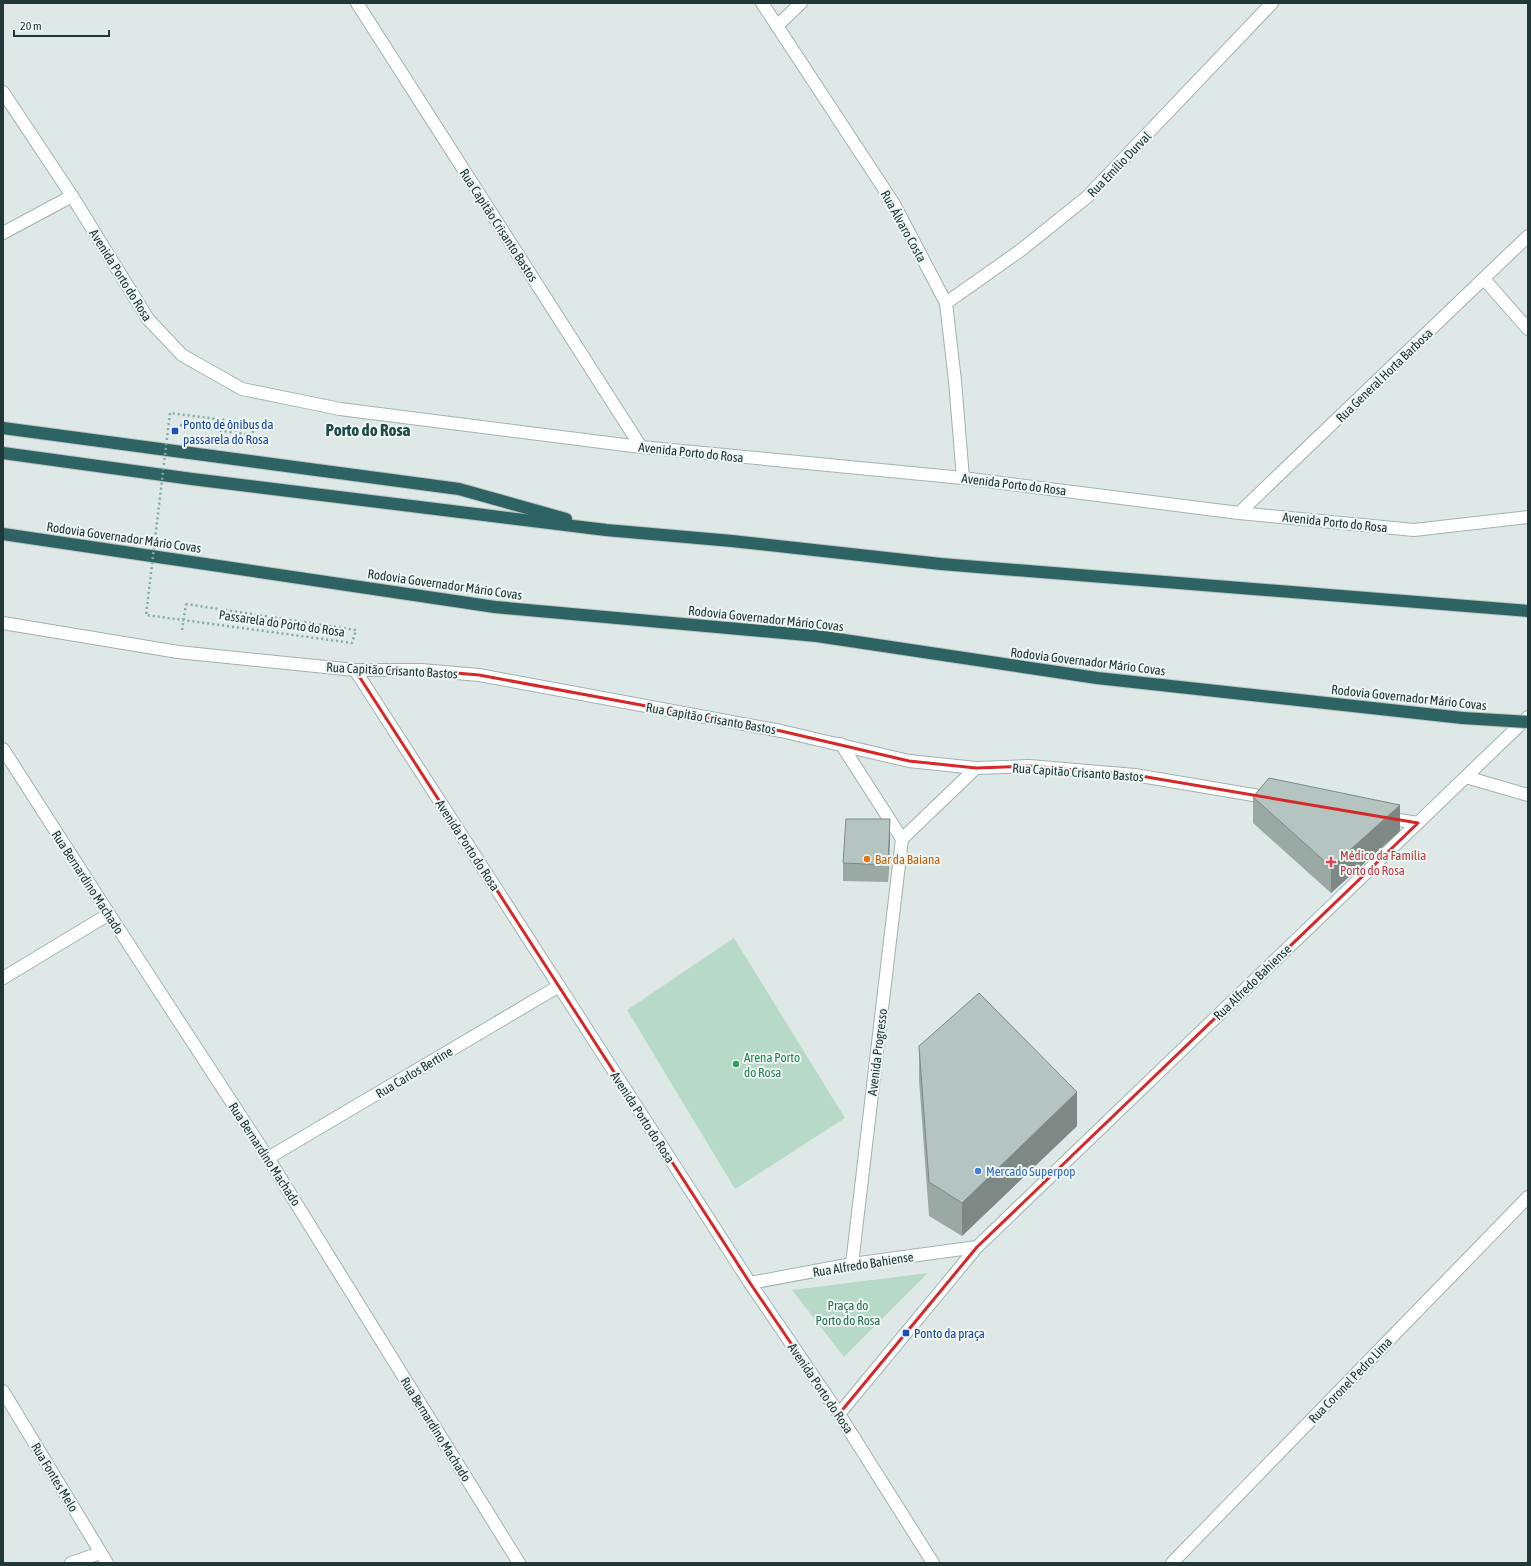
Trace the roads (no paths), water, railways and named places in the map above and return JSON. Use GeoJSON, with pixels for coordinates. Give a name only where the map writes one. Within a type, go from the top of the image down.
{"type":"FeatureCollection","features":[{"type":"Feature","properties":{"kind":"highway"},"geometry":{"type":"LineString","coordinates":[[3,428],[459,489],[606,530]]}},
{"type":"Feature","properties":{"kind":"highway"},"geometry":{"type":"LineString","coordinates":[[3,453],[192,479],[606,530],[732,541],[949,565],[1528,611]]}},
{"type":"Feature","properties":{"kind":"highway","name":"Rodovia Governador Mário Covas"},"geometry":{"type":"LineString","coordinates":[[3,534],[495,607],[818,636],[1097,678],[1463,718],[1528,722]]}},
{"type":"Feature","properties":{"kind":"street","name":"Rua Capitão Crisanto Bastos"},"geometry":{"type":"LineString","coordinates":[[356,3],[641,447]]}},
{"type":"Feature","properties":{"kind":"street","name":"Rua Álvaro Costa"},"geometry":{"type":"LineString","coordinates":[[762,3],[894,204],[946,303],[955,381],[963,478]]}},
{"type":"Feature","properties":{"kind":"street"},"geometry":{"type":"LineString","coordinates":[[777,26],[801,3]]}},
{"type":"Feature","properties":{"kind":"street","name":"Rua Emílio Durval"},"geometry":{"type":"LineString","coordinates":[[946,303],[1021,250],[1087,197],[1272,3]]}},
{"type":"Feature","properties":{"kind":"street","name":"Avenida Porto do Rosa"},"geometry":{"type":"LineString","coordinates":[[3,92],[72,196],[148,319],[182,355],[242,389],[340,409],[641,447],[963,478],[1239,512],[1414,530],[1528,517]]}},
{"type":"Feature","properties":{"kind":"street"},"geometry":{"type":"LineString","coordinates":[[3,233],[72,196]]}},
{"type":"Feature","properties":{"kind":"street","name":"Rua General Horta Barbosa"},"geometry":{"type":"LineString","coordinates":[[1239,512],[1528,236]]}},
{"type":"Feature","properties":{"kind":"street"},"geometry":{"type":"LineString","coordinates":[[1484,279],[1528,329]]}},
{"type":"Feature","properties":{"kind":"street","name":"Rua Capitão Crisanto Bastos"},"geometry":{"type":"LineString","coordinates":[[3,623],[164,650],[355,670],[421,670],[479,675],[774,729],[909,761],[976,768],[1029,766],[1135,775],[1285,800]]}},
{"type":"Feature","properties":{"kind":"street","name":"Avenida Porto do Rosa"},"geometry":{"type":"LineString","coordinates":[[355,670],[750,1283],[840,1414],[933,1563]]}},
{"type":"Feature","properties":{"kind":"street","name":"Rua Alfredo Bahiense"},"geometry":{"type":"LineString","coordinates":[[840,1414],[977,1247],[1528,717]]}},
{"type":"Feature","properties":{"kind":"street"},"geometry":{"type":"LineString","coordinates":[[841,744],[902,839],[976,768]]}},
{"type":"Feature","properties":{"kind":"street","name":"Rua Bernardino Machado"},"geometry":{"type":"LineString","coordinates":[[3,749],[268,1158],[519,1563]]}},
{"type":"Feature","properties":{"kind":"street"},"geometry":{"type":"LineString","coordinates":[[1466,777],[1528,796]]}},
{"type":"Feature","properties":{"kind":"street"},"geometry":{"type":"LineString","coordinates":[[1371,815],[1418,823]]}},
{"type":"Feature","properties":{"kind":"street","name":"Avenida Progresso"},"geometry":{"type":"LineString","coordinates":[[852,1264],[902,839]]}},
{"type":"Feature","properties":{"kind":"street"},"geometry":{"type":"LineString","coordinates":[[3,978],[109,914]]}},
{"type":"Feature","properties":{"kind":"street","name":"Rua Carlos Bertine"},"geometry":{"type":"LineString","coordinates":[[268,1158],[559,986]]}},
{"type":"Feature","properties":{"kind":"street","name":"Rua Coronel Pedro Lima"},"geometry":{"type":"LineString","coordinates":[[1172,1563],[1528,1197]]}},
{"type":"Feature","properties":{"kind":"street","name":"Rua Alfredo Bahiense"},"geometry":{"type":"LineString","coordinates":[[750,1283],[852,1264],[977,1247]]}},
{"type":"Feature","properties":{"kind":"street","name":"Rua Fontes Melo"},"geometry":{"type":"LineString","coordinates":[[3,1391],[107,1563]]}},
{"type":"Feature","properties":{"kind":"street"},"geometry":{"type":"LineString","coordinates":[[71,1563],[100,1553]]}},
{"type":"Feature","properties":{"kind":"place","name":"Ponto de ônibus da passarela do Rosa"},"geometry":{"type":"Point","coordinates":[175,431]}},
{"type":"Feature","properties":{"kind":"place","name":"Bar da Baiana"},"geometry":{"type":"Point","coordinates":[867,859]}},
{"type":"Feature","properties":{"kind":"place","name":"Médico da Família Porto do Rosa"},"geometry":{"type":"Point","coordinates":[1331,862]}},
{"type":"Feature","properties":{"kind":"place","name":"Arena Porto do Rosa"},"geometry":{"type":"Point","coordinates":[736,1064]}},
{"type":"Feature","properties":{"kind":"place","name":"Mercado Superpop"},"geometry":{"type":"Point","coordinates":[978,1171]}},
{"type":"Feature","properties":{"kind":"place","name":"Ponto da praça"},"geometry":{"type":"Point","coordinates":[906,1333]}},
{"type":"Feature","properties":{"kind":"district","name":"Porto do Rosa"},"geometry":{"type":"Point","coordinates":[368,430]}},
{"type":"Feature","properties":{"kind":"park label","name":"Praça do Porto do Rosa"},"geometry":{"type":"Point","coordinates":[848,1312]}}]}
